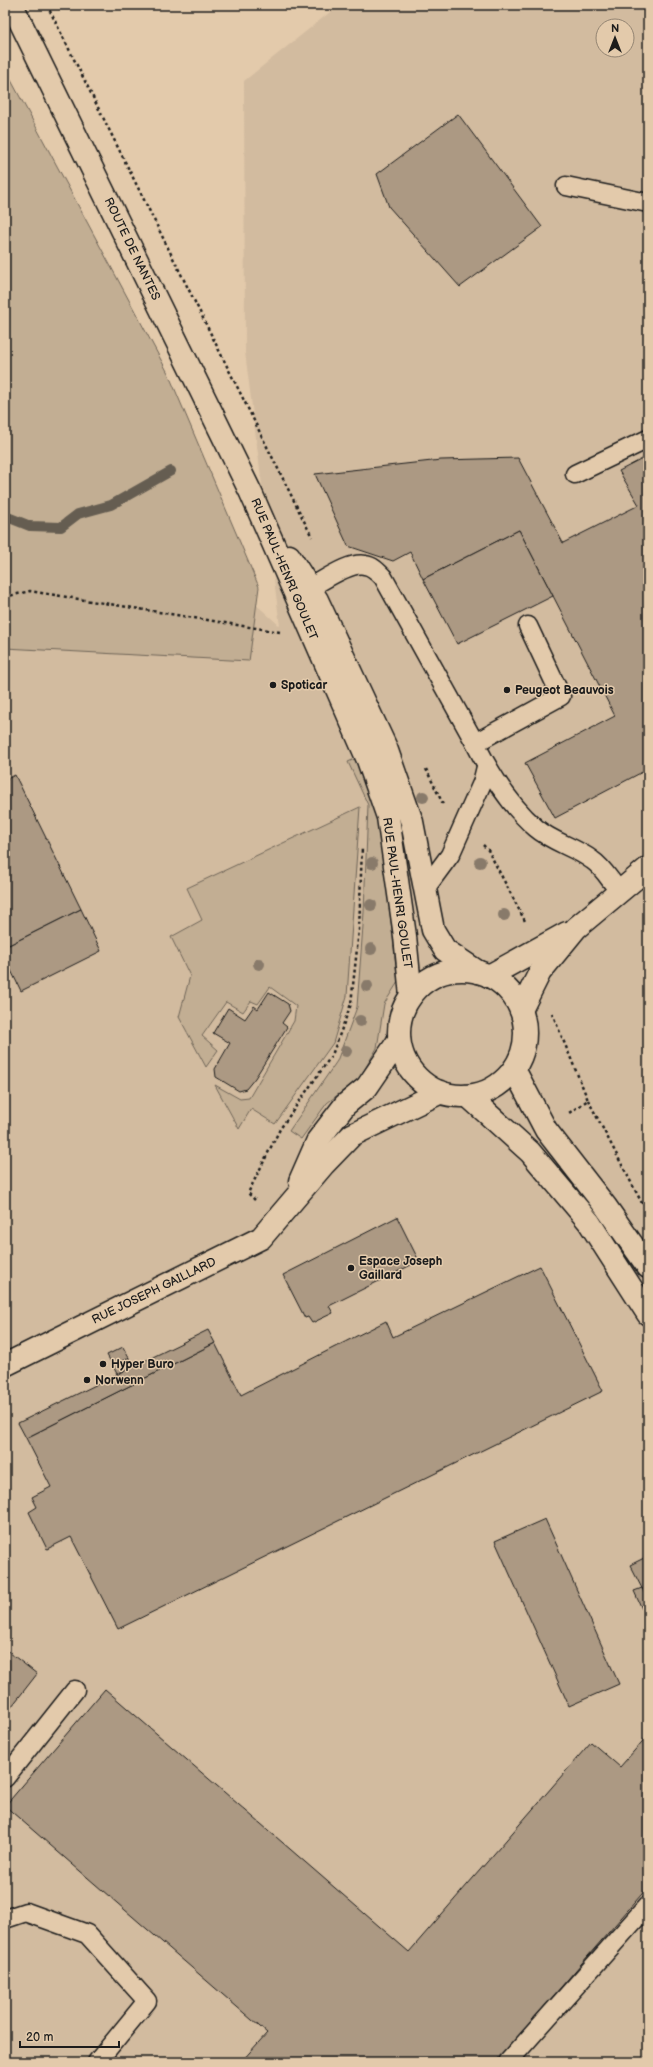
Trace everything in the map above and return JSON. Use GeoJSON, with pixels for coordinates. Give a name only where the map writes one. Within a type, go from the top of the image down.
{"type":"FeatureCollection","features":[{"type":"Feature","properties":{"kind":"main road","name":"ROUTE DE NANTES"},"geometry":{"type":"LineString","coordinates":[[12,5],[251,493]]}},
{"type":"Feature","properties":{"kind":"main road","name":"RUE PAUL-HENRI GOULET"},"geometry":{"type":"LineString","coordinates":[[251,493],[317,600],[386,748],[412,822],[433,930],[445,950],[483,974]]}},
{"type":"Feature","properties":{"kind":"main road","name":"RUE PAUL-HENRI GOULET"},"geometry":{"type":"LineString","coordinates":[[251,493],[368,760],[388,818],[405,936],[411,996]]}},
{"type":"Feature","properties":{"kind":"main road"},"geometry":{"type":"LineString","coordinates":[[521,1010],[540,972],[576,928],[648,868]]}},
{"type":"Feature","properties":{"kind":"main road"},"geometry":{"type":"LineString","coordinates":[[483,974],[576,928]]}},
{"type":"Feature","properties":{"kind":"main road"},"geometry":{"type":"LineString","coordinates":[[459,970],[483,974],[508,990],[521,1010],[525,1030],[523,1050],[514,1069],[502,1083],[486,1091],[468,1096],[454,1096],[441,1092],[425,1084],[412,1072],[404,1057],[399,1040],[399,1024],[404,1009],[411,996],[424,982],[441,974],[459,970]]}},
{"type":"Feature","properties":{"kind":"main road"},"geometry":{"type":"LineString","coordinates":[[291,1202],[318,1140],[345,1105],[367,1087],[399,1040]]}},
{"type":"Feature","properties":{"kind":"main road"},"geometry":{"type":"LineString","coordinates":[[514,1069],[546,1130],[606,1207],[648,1267]]}},
{"type":"Feature","properties":{"kind":"main road","name":"RUE JOSEPH GAILLARD"},"geometry":{"type":"LineString","coordinates":[[5,1365],[261,1238],[324,1164],[352,1135],[441,1092]]}},
{"type":"Feature","properties":{"kind":"main road"},"geometry":{"type":"LineString","coordinates":[[468,1096],[530,1152],[589,1222],[648,1314]]}},
{"type":"Feature","properties":{"kind":"lane"},"geometry":{"type":"LineString","coordinates":[[566,186],[648,203]]}},
{"type":"Feature","properties":{"kind":"lane"},"geometry":{"type":"LineString","coordinates":[[574,474],[648,439]]}},
{"type":"Feature","properties":{"kind":"lane"},"geometry":{"type":"LineString","coordinates":[[309,588],[353,565],[364,564],[375,569],[383,578],[475,743],[486,766],[511,801],[536,828],[592,860],[620,892]]}},
{"type":"Feature","properties":{"kind":"lane"},"geometry":{"type":"LineString","coordinates":[[475,743],[561,696],[528,626]]}},
{"type":"Feature","properties":{"kind":"lane"},"geometry":{"type":"LineString","coordinates":[[425,889],[450,855],[482,783],[486,766]]}},
{"type":"Feature","properties":{"kind":"lane"},"geometry":{"type":"LineString","coordinates":[[5,1778],[75,1690]]}},
{"type":"Feature","properties":{"kind":"lane"},"geometry":{"type":"LineString","coordinates":[[508,2062],[648,1905]]}},
{"type":"Feature","properties":{"kind":"lane"},"geometry":{"type":"LineString","coordinates":[[5,1919],[26,1912],[88,1934],[147,2001],[97,2062]]}},
{"type":"Feature","properties":{"kind":"path"},"geometry":{"type":"LineString","coordinates":[[47,5],[331,576]]}},
{"type":"Feature","properties":{"kind":"path"},"geometry":{"type":"LineString","coordinates":[[5,597],[30,591],[287,633]]}},
{"type":"Feature","properties":{"kind":"path"},"geometry":{"type":"LineString","coordinates":[[276,1220],[248,1193],[280,1129],[332,1055],[351,1004],[358,930],[362,845]]}},
{"type":"Feature","properties":{"kind":"path"},"geometry":{"type":"LineString","coordinates":[[554,1007],[552,1013],[588,1100],[648,1215]]}},
{"type":"Feature","properties":{"kind":"path"},"geometry":{"type":"LineString","coordinates":[[546,1130],[588,1100]]}},
{"type":"Feature","properties":{"kind":"shaded area"},"geometry":{"type":"Polygon","coordinates":[[[339,5],[648,5],[648,2062],[5,2062],[5,545],[122,484],[280,626],[245,352],[244,81],[339,5]]]}},
{"type":"Feature","properties":{"kind":"shaded area"},"geometry":{"type":"Polygon","coordinates":[[[5,69],[168,373],[259,587],[249,661],[5,648],[5,69]]]}},
{"type":"Feature","properties":{"kind":"shaded area"},"geometry":{"type":"Polygon","coordinates":[[[357,758],[380,828],[398,982],[384,1004],[377,1048],[359,1079],[327,1103],[301,1139],[289,1131],[337,1061],[357,1007],[364,912],[368,805],[348,762],[357,758]]]}},
{"type":"Feature","properties":{"kind":"shaded area"},"geometry":{"type":"Polygon","coordinates":[[[360,807],[347,996],[333,1043],[275,1124],[251,1109],[239,1129],[215,1085],[240,1099],[249,1098],[294,1021],[296,1006],[270,987],[258,1004],[251,1001],[243,1012],[226,1002],[202,1036],[218,1050],[206,1067],[179,1017],[190,976],[171,937],[202,920],[187,888],[360,807]]]}},
{"type":"Feature","properties":{"kind":"building"},"geometry":{"type":"Polygon","coordinates":[[[458,114],[542,227],[460,287],[389,207],[377,174],[458,114]]]}},
{"type":"Feature","properties":{"kind":"building"},"geometry":{"type":"Polygon","coordinates":[[[648,456],[648,769],[555,818],[525,763],[615,716],[519,530],[423,579],[410,552],[393,561],[348,546],[315,474],[441,460],[518,458],[563,543],[639,505],[619,471],[648,456]]]}},
{"type":"Feature","properties":{"kind":"building"},"geometry":{"type":"Polygon","coordinates":[[[519,530],[553,596],[457,644],[423,579],[519,530]]]}},
{"type":"Feature","properties":{"kind":"building"},"geometry":{"type":"Polygon","coordinates":[[[15,775],[81,909],[5,947],[5,866],[9,863],[5,856],[5,780],[15,775]]]}},
{"type":"Feature","properties":{"kind":"building"},"geometry":{"type":"Polygon","coordinates":[[[81,909],[101,951],[21,991],[5,958],[5,947],[81,909]]]}},
{"type":"Feature","properties":{"kind":"building"},"geometry":{"type":"Polygon","coordinates":[[[269,992],[288,1004],[290,1011],[282,1023],[287,1027],[255,1078],[246,1089],[239,1091],[216,1077],[215,1069],[230,1043],[213,1033],[228,1008],[245,1019],[254,1006],[258,1009],[269,992]]]}},
{"type":"Feature","properties":{"kind":"building","name":"Espace Joseph Gaillard"},"geometry":{"type":"Polygon","coordinates":[[[397,1217],[419,1261],[329,1306],[333,1313],[312,1323],[308,1317],[305,1318],[283,1275],[397,1217]]]}},
{"type":"Feature","properties":{"kind":"building"},"geometry":{"type":"Polygon","coordinates":[[[540,1266],[603,1391],[118,1629],[71,1537],[47,1549],[29,1512],[37,1507],[32,1497],[51,1487],[26,1438],[215,1343],[241,1395],[386,1321],[393,1337],[540,1266]]]}},
{"type":"Feature","properties":{"kind":"building"},"geometry":{"type":"Polygon","coordinates":[[[208,1330],[215,1343],[26,1438],[18,1423],[208,1330]]]}},
{"type":"Feature","properties":{"kind":"building"},"geometry":{"type":"Polygon","coordinates":[[[123,1347],[129,1358],[113,1366],[107,1355],[123,1347]]]}},
{"type":"Feature","properties":{"kind":"building"},"geometry":{"type":"Polygon","coordinates":[[[129,1358],[133,1366],[117,1374],[113,1366],[129,1358]]]}},
{"type":"Feature","properties":{"kind":"building"},"geometry":{"type":"Polygon","coordinates":[[[545,1519],[619,1684],[569,1706],[495,1541],[545,1519]]]}},
{"type":"Feature","properties":{"kind":"building"},"geometry":{"type":"Polygon","coordinates":[[[648,1556],[648,1600],[630,1565],[648,1556]]]}},
{"type":"Feature","properties":{"kind":"building"},"geometry":{"type":"Polygon","coordinates":[[[642,1588],[648,1600],[648,1605],[642,1609],[634,1591],[642,1588]]]}},
{"type":"Feature","properties":{"kind":"building"},"geometry":{"type":"Polygon","coordinates":[[[5,1649],[37,1674],[5,1715],[5,1649]]]}},
{"type":"Feature","properties":{"kind":"building"},"geometry":{"type":"Polygon","coordinates":[[[105,1689],[409,1952],[591,1742],[620,1767],[648,1735],[648,1887],[496,2062],[241,2062],[267,2033],[5,1806],[105,1689]]]}},
{"type":"Feature","properties":{"kind":"waterway"},"geometry":{"type":"LineString","coordinates":[[5,516],[30,526],[61,527],[78,514],[111,505],[171,471]]}},
{"type":"Feature","properties":{"kind":"railway"},"geometry":{"type":"LineString","coordinates":[[644,2062],[648,2058]]}},
{"type":"Feature","properties":{"kind":"place","name":"Spoticar"},"geometry":{"type":"Point","coordinates":[273,685]}},
{"type":"Feature","properties":{"kind":"place","name":"Peugeot Beauvois"},"geometry":{"type":"Point","coordinates":[507,690]}},
{"type":"Feature","properties":{"kind":"place","name":"Espace Joseph Gaillard"},"geometry":{"type":"Point","coordinates":[351,1268]}},
{"type":"Feature","properties":{"kind":"place","name":"Hyper Buro"},"geometry":{"type":"Point","coordinates":[103,1364]}},
{"type":"Feature","properties":{"kind":"place","name":"Norwenn"},"geometry":{"type":"Point","coordinates":[87,1380]}}]}
